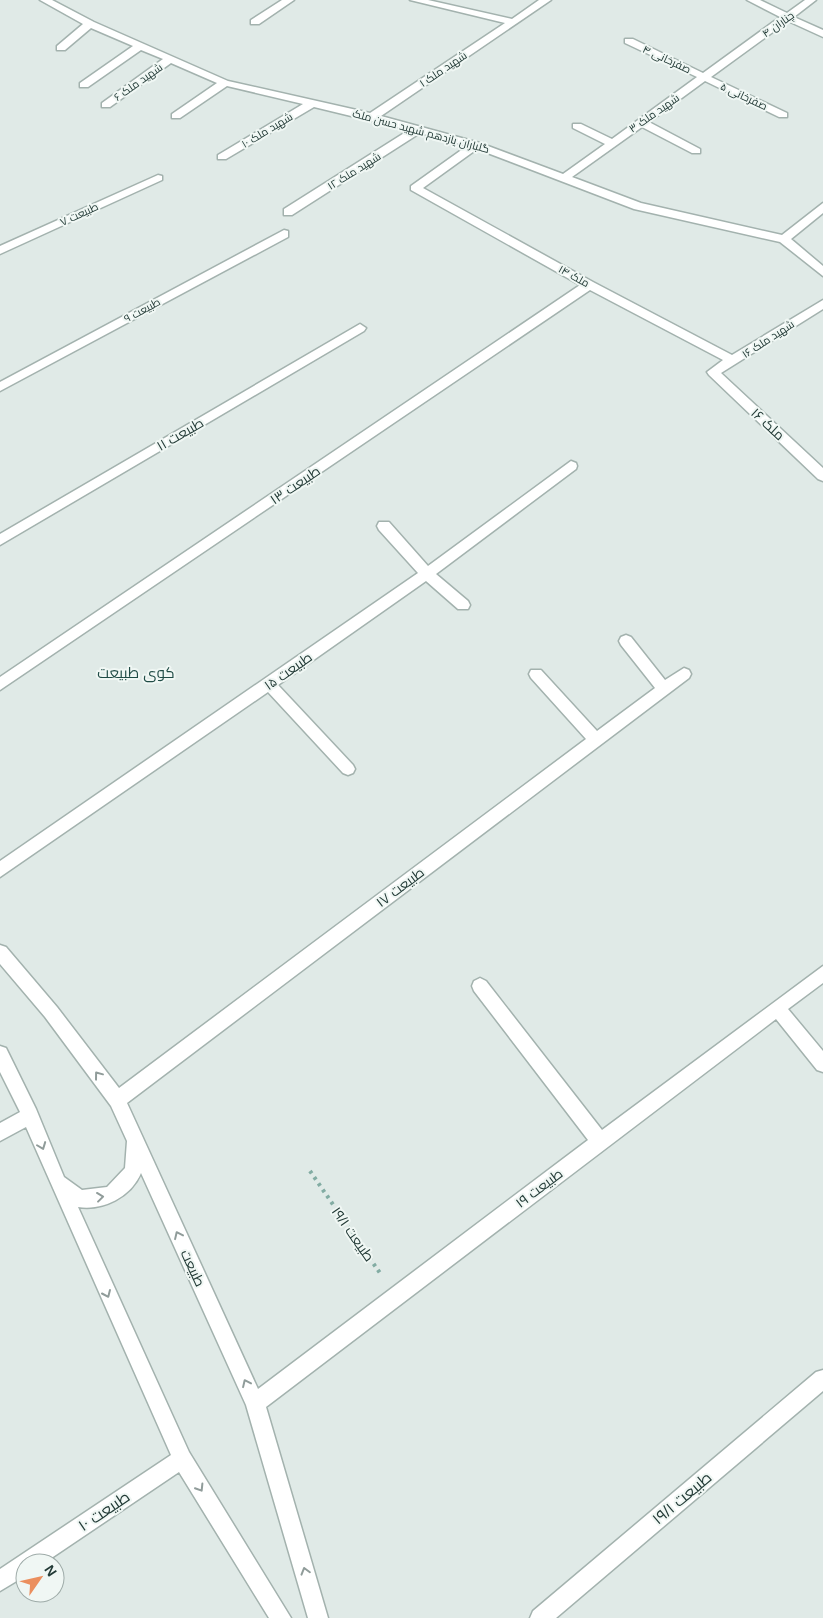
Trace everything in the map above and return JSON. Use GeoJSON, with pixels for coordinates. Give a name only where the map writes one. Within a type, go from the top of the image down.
{"type":"FeatureCollection","features":[{"type":"Feature","properties":{"kind":"street","name":"گلباران یازدهم شهید حسن ملک"},"geometry":{"type":"LineString","coordinates":[[45,0],[90,24],[225,83],[419,129],[476,145],[638,206],[784,239],[823,272]]}},
{"type":"Feature","properties":{"kind":"street"},"geometry":{"type":"LineString","coordinates":[[256,22],[289,0]]}},
{"type":"Feature","properties":{"kind":"street"},"geometry":{"type":"LineString","coordinates":[[415,0],[514,22]]}},
{"type":"Feature","properties":{"kind":"street","name":"۱ شهید ملک"},"geometry":{"type":"LineString","coordinates":[[372,117],[546,0]]}},
{"type":"Feature","properties":{"kind":"street"},"geometry":{"type":"LineString","coordinates":[[752,0],[823,34]]}},
{"type":"Feature","properties":{"kind":"street","name":"۴ چناران"},"geometry":{"type":"LineString","coordinates":[[744,47],[811,0]]}},
{"type":"Feature","properties":{"kind":"street"},"geometry":{"type":"LineString","coordinates":[[61,48],[90,24]]}},
{"type":"Feature","properties":{"kind":"street","name":"صفرخانی ۴"},"geometry":{"type":"LineString","coordinates":[[629,42],[704,77]]}},
{"type":"Feature","properties":{"kind":"street"},"geometry":{"type":"LineString","coordinates":[[84,85],[140,46]]}},
{"type":"Feature","properties":{"kind":"street","name":"۳ شهید ملک"},"geometry":{"type":"LineString","coordinates":[[564,178],[744,47]]}},
{"type":"Feature","properties":{"kind":"street","name":"۶ شهید ملک"},"geometry":{"type":"LineString","coordinates":[[106,105],[170,59]]}},
{"type":"Feature","properties":{"kind":"street","name":"صفرخانی ۵"},"geometry":{"type":"LineString","coordinates":[[704,77],[783,114]]}},
{"type":"Feature","properties":{"kind":"street"},"geometry":{"type":"LineString","coordinates":[[176,116],[225,83]]}},
{"type":"Feature","properties":{"kind":"street","name":"۱۰ شهید ملک"},"geometry":{"type":"LineString","coordinates":[[222,158],[312,103]]}},
{"type":"Feature","properties":{"kind":"street"},"geometry":{"type":"LineString","coordinates":[[641,122],[696,151]]}},
{"type":"Feature","properties":{"kind":"street"},"geometry":{"type":"LineString","coordinates":[[577,126],[612,143]]}},
{"type":"Feature","properties":{"kind":"street","name":"۱۲ شهید ملک"},"geometry":{"type":"LineString","coordinates":[[288,212],[419,129]]}},
{"type":"Feature","properties":{"kind":"street","name":"ملک ۱۴"},"geometry":{"type":"LineString","coordinates":[[476,145],[415,188],[589,285],[734,361]]}},
{"type":"Feature","properties":{"kind":"street","name":"طبیعت ۷"},"geometry":{"type":"LineString","coordinates":[[0,250],[158,178]]}},
{"type":"Feature","properties":{"kind":"street"},"geometry":{"type":"LineString","coordinates":[[784,239],[823,207]]}},
{"type":"Feature","properties":{"kind":"street","name":"طبیعت ۹"},"geometry":{"type":"LineString","coordinates":[[0,387],[284,234]]}},
{"type":"Feature","properties":{"kind":"street","name":"طبیعت ۱۳"},"geometry":{"type":"LineString","coordinates":[[0,684],[589,285]]}},
{"type":"Feature","properties":{"kind":"street","name":"شهید ملک ۱۶"},"geometry":{"type":"LineString","coordinates":[[713,372],[734,361],[823,304]]}},
{"type":"Feature","properties":{"kind":"street","name":"طبیعت ۱۱"},"geometry":{"type":"LineString","coordinates":[[0,540],[360,328]]}},
{"type":"Feature","properties":{"kind":"street","name":"ملک ۱۶"},"geometry":{"type":"LineString","coordinates":[[713,372],[823,476]]}},
{"type":"Feature","properties":{"kind":"street","name":"طبیعت ۱۵"},"geometry":{"type":"LineString","coordinates":[[0,870],[427,574],[571,466]]}},
{"type":"Feature","properties":{"kind":"street"},"geometry":{"type":"LineString","coordinates":[[384,526],[427,574],[463,605]]}},
{"type":"Feature","properties":{"kind":"street"},"geometry":{"type":"LineString","coordinates":[[626,641],[664,689]]}},
{"type":"Feature","properties":{"kind":"street"},"geometry":{"type":"LineString","coordinates":[[536,674],[596,740]]}},
{"type":"Feature","properties":{"kind":"street","name":"طبیعت ۱۷"},"geometry":{"type":"LineString","coordinates":[[117,1100],[684,674]]}},
{"type":"Feature","properties":{"kind":"street"},"geometry":{"type":"LineString","coordinates":[[269,684],[348,769]]}},
{"type":"Feature","properties":{"kind":"street","name":"طبیعت"},"geometry":{"type":"LineString","coordinates":[[0,952],[51,1012],[117,1100],[255,1403],[318,1618]]}},
{"type":"Feature","properties":{"kind":"street","name":"طبیعت ۱۹"},"geometry":{"type":"LineString","coordinates":[[255,1403],[823,973]]}},
{"type":"Feature","properties":{"kind":"street"},"geometry":{"type":"LineString","coordinates":[[480,986],[600,1142]]}},
{"type":"Feature","properties":{"kind":"street"},"geometry":{"type":"LineString","coordinates":[[777,1008],[823,1064]]}},
{"type":"Feature","properties":{"kind":"street"},"geometry":{"type":"LineString","coordinates":[[0,1054],[30,1115],[57,1182],[182,1459],[282,1618]]}},
{"type":"Feature","properties":{"kind":"street"},"geometry":{"type":"LineString","coordinates":[[0,1133],[30,1115]]}},
{"type":"Feature","properties":{"kind":"street"},"geometry":{"type":"LineString","coordinates":[[57,1182],[80,1199],[111,1195],[134,1172],[136,1142]]}},
{"type":"Feature","properties":{"kind":"street","name":"طبیعت ۱۹/۱"},"geometry":{"type":"LineString","coordinates":[[540,1618],[823,1378]]}},
{"type":"Feature","properties":{"kind":"street","name":"۱۰ طبیعت"},"geometry":{"type":"LineString","coordinates":[[42,1553],[182,1459]]}},
{"type":"Feature","properties":{"kind":"street","name":"۱۰ طبیعت"},"geometry":{"type":"LineString","coordinates":[[0,1581],[15,1571]]}},
{"type":"Feature","properties":{"kind":"path","name":"طبیعت ۱۹/۱"},"geometry":{"type":"LineString","coordinates":[[310,1171],[396,1297]]}},
{"type":"Feature","properties":{"kind":"district","name":"کوی طبیعت"},"geometry":{"type":"Point","coordinates":[136,672]}}]}
